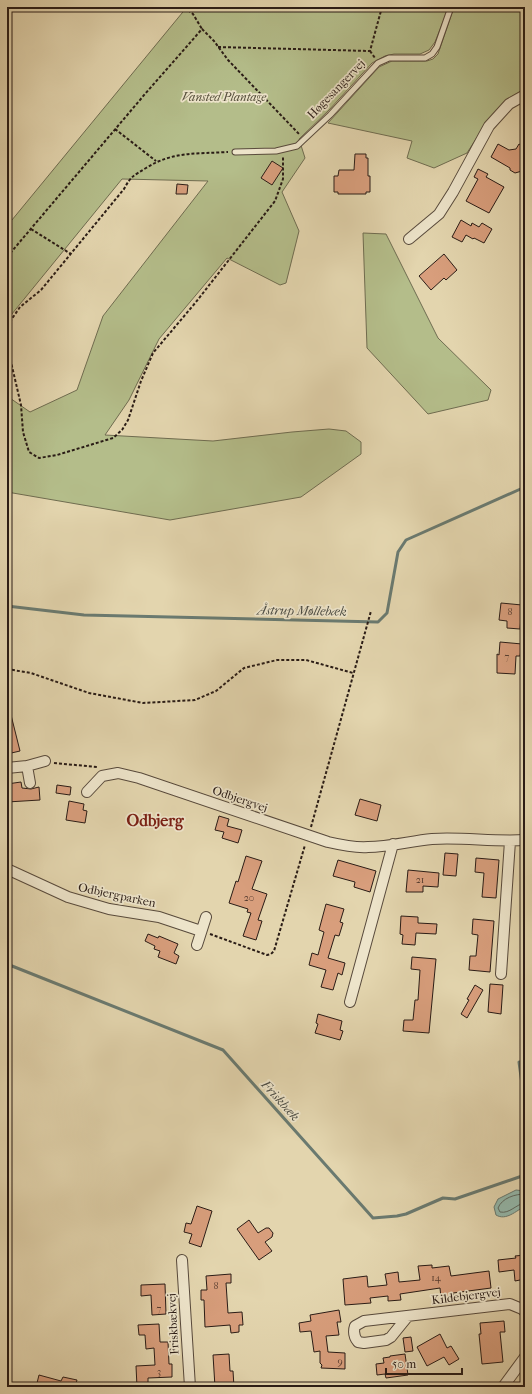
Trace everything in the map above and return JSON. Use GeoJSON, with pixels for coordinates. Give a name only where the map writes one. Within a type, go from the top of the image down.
{"type":"FeatureCollection","features":[{"type":"Feature","properties":{"kind":"street"},"geometry":{"type":"LineString","coordinates":[[409,239],[439,214],[453,192],[489,126],[510,104],[525,95]]}},
{"type":"Feature","properties":{"kind":"street"},"geometry":{"type":"LineString","coordinates":[[7,768],[27,766],[45,761]]}},
{"type":"Feature","properties":{"kind":"street"},"geometry":{"type":"LineString","coordinates":[[27,766],[30,783]]}},
{"type":"Feature","properties":{"kind":"street","name":"Odbjergvej"},"geometry":{"type":"LineString","coordinates":[[87,792],[102,776],[118,773],[139,778],[308,836],[328,842],[351,846],[368,847],[432,839],[525,840]]}},
{"type":"Feature","properties":{"kind":"street"},"geometry":{"type":"LineString","coordinates":[[501,974],[510,841]]}},
{"type":"Feature","properties":{"kind":"street"},"geometry":{"type":"LineString","coordinates":[[350,1002],[393,844]]}},
{"type":"Feature","properties":{"kind":"street","name":"Odbjergparken"},"geometry":{"type":"LineString","coordinates":[[7,869],[68,897],[109,909],[159,917],[201,931]]}},
{"type":"Feature","properties":{"kind":"street"},"geometry":{"type":"LineString","coordinates":[[196,945],[206,917]]}},
{"type":"Feature","properties":{"kind":"street","name":"Friskbækvej"},"geometry":{"type":"LineString","coordinates":[[182,1260],[190,1387]]}},
{"type":"Feature","properties":{"kind":"street","name":"Kildebjergvej"},"geometry":{"type":"LineString","coordinates":[[408,1316],[391,1337],[386,1340],[364,1343],[358,1342],[355,1338],[353,1330],[358,1323],[408,1316],[510,1304],[522,1309],[525,1312]]}},
{"type":"Feature","properties":{"kind":"street"},"geometry":{"type":"LineString","coordinates":[[503,1387],[525,1357]]}},
{"type":"Feature","properties":{"kind":"lane","name":"Høgesangervej"},"geometry":{"type":"LineString","coordinates":[[235,152],[276,151],[297,146],[330,115],[378,63],[389,58],[425,58],[432,54],[437,47],[451,7]]}},
{"type":"Feature","properties":{"kind":"path"},"geometry":{"type":"LineString","coordinates":[[184,7],[193,14],[202,29],[228,60],[304,140]]}},
{"type":"Feature","properties":{"kind":"path"},"geometry":{"type":"LineString","coordinates":[[218,47],[370,51],[382,7]]}},
{"type":"Feature","properties":{"kind":"path"},"geometry":{"type":"LineString","coordinates":[[7,257],[202,29]]}},
{"type":"Feature","properties":{"kind":"path"},"geometry":{"type":"LineString","coordinates":[[115,129],[156,161]]}},
{"type":"Feature","properties":{"kind":"path"},"geometry":{"type":"LineString","coordinates":[[7,345],[21,405],[23,432],[29,452],[39,458],[57,455],[114,438],[122,430],[128,420],[152,353],[196,302],[275,201],[282,179],[284,166],[282,150]]}},
{"type":"Feature","properties":{"kind":"path"},"geometry":{"type":"LineString","coordinates":[[7,326],[20,307],[41,290],[71,254],[124,189],[129,178],[156,161],[173,155],[235,152]]}},
{"type":"Feature","properties":{"kind":"path"},"geometry":{"type":"LineString","coordinates":[[31,229],[71,254]]}},
{"type":"Feature","properties":{"kind":"path"},"geometry":{"type":"LineString","coordinates":[[7,369],[12,370]]}},
{"type":"Feature","properties":{"kind":"path"},"geometry":{"type":"LineString","coordinates":[[201,931],[267,955],[272,954],[308,836],[371,611]]}},
{"type":"Feature","properties":{"kind":"path"},"geometry":{"type":"LineString","coordinates":[[7,669],[31,673],[89,693],[143,703],[195,700],[216,691],[244,668],[277,660],[306,660],[353,673]]}},
{"type":"Feature","properties":{"kind":"path"},"geometry":{"type":"LineString","coordinates":[[45,761],[71,765],[99,766]]}},
{"type":"Feature","properties":{"kind":"green space","name":"Vansted Plantage"},"geometry":{"type":"Polygon","coordinates":[[[187,7],[449,7],[435,42],[429,50],[420,54],[394,54],[385,56],[372,63],[329,110],[299,139],[305,158],[282,192],[299,231],[286,283],[280,285],[227,258],[159,339],[129,400],[105,435],[213,441],[329,429],[346,431],[361,442],[361,454],[301,497],[170,520],[7,492],[7,396],[30,412],[77,390],[103,316],[208,181],[122,179],[7,320],[7,226],[187,7]]]}},
{"type":"Feature","properties":{"kind":"green space"},"geometry":{"type":"Polygon","coordinates":[[[454,7],[525,7],[525,89],[509,98],[490,117],[467,153],[434,168],[407,158],[412,141],[328,123],[379,67],[392,61],[427,61],[433,59],[438,54],[454,7]]]}},
{"type":"Feature","properties":{"kind":"green space"},"geometry":{"type":"Polygon","coordinates":[[[363,233],[386,234],[438,338],[491,390],[488,400],[428,414],[367,348],[363,233]]]}},
{"type":"Feature","properties":{"kind":"water"},"geometry":{"type":"Polygon","coordinates":[[[516,1190],[525,1191],[525,1206],[515,1213],[507,1216],[500,1217],[496,1215],[494,1207],[498,1199],[516,1190]]]}},
{"type":"Feature","properties":{"kind":"building"},"geometry":{"type":"Polygon","coordinates":[[[498,144],[509,150],[516,149],[519,144],[525,147],[525,162],[522,171],[515,173],[510,170],[510,168],[491,157],[498,144]]]}},
{"type":"Feature","properties":{"kind":"building"},"geometry":{"type":"Polygon","coordinates":[[[355,154],[366,154],[366,158],[368,158],[370,192],[366,192],[366,194],[338,194],[338,192],[334,192],[334,176],[338,176],[339,170],[354,170],[355,154]]]}},
{"type":"Feature","properties":{"kind":"building"},"geometry":{"type":"Polygon","coordinates":[[[272,161],[283,168],[272,185],[261,178],[272,161]]]}},
{"type":"Feature","properties":{"kind":"building"},"geometry":{"type":"Polygon","coordinates":[[[478,169],[488,174],[486,177],[504,187],[489,213],[466,201],[478,179],[474,177],[478,169]]]}},
{"type":"Feature","properties":{"kind":"building"},"geometry":{"type":"Polygon","coordinates":[[[177,184],[188,185],[187,194],[176,194],[177,184]]]}},
{"type":"Feature","properties":{"kind":"building"},"geometry":{"type":"Polygon","coordinates":[[[461,220],[471,226],[472,223],[479,227],[482,223],[492,229],[484,243],[466,235],[462,242],[452,237],[461,220]]]}},
{"type":"Feature","properties":{"kind":"building"},"geometry":{"type":"Polygon","coordinates":[[[444,254],[457,270],[446,280],[444,278],[431,290],[419,276],[444,254]]]}},
{"type":"Feature","properties":{"kind":"building"},"geometry":{"type":"Polygon","coordinates":[[[501,603],[522,605],[520,629],[507,628],[507,621],[499,620],[501,603]]]}},
{"type":"Feature","properties":{"kind":"building"},"geometry":{"type":"Polygon","coordinates":[[[500,642],[522,644],[520,656],[516,656],[515,674],[497,673],[497,654],[499,655],[500,642]]]}},
{"type":"Feature","properties":{"kind":"building"},"geometry":{"type":"Polygon","coordinates":[[[10,711],[20,751],[7,754],[7,712],[10,711]]]}},
{"type":"Feature","properties":{"kind":"building"},"geometry":{"type":"Polygon","coordinates":[[[21,782],[22,788],[31,789],[39,787],[40,800],[7,802],[7,784],[21,782]]]}},
{"type":"Feature","properties":{"kind":"building"},"geometry":{"type":"Polygon","coordinates":[[[57,785],[71,787],[70,795],[56,793],[57,785]]]}},
{"type":"Feature","properties":{"kind":"building"},"geometry":{"type":"Polygon","coordinates":[[[360,799],[381,805],[377,821],[355,815],[360,799]]]}},
{"type":"Feature","properties":{"kind":"building"},"geometry":{"type":"Polygon","coordinates":[[[69,801],[84,804],[83,810],[87,811],[85,823],[66,820],[69,801]]]}},
{"type":"Feature","properties":{"kind":"building"},"geometry":{"type":"Polygon","coordinates":[[[219,816],[229,819],[227,826],[242,830],[238,843],[222,838],[224,832],[215,830],[219,816]]]}},
{"type":"Feature","properties":{"kind":"building"},"geometry":{"type":"Polygon","coordinates":[[[445,853],[458,854],[456,876],[443,875],[445,853]]]}},
{"type":"Feature","properties":{"kind":"building"},"geometry":{"type":"Polygon","coordinates":[[[246,856],[262,861],[252,889],[267,894],[258,920],[262,921],[256,940],[243,936],[251,913],[247,912],[248,909],[229,903],[236,881],[238,882],[246,856]]]}},
{"type":"Feature","properties":{"kind":"building"},"geometry":{"type":"Polygon","coordinates":[[[476,858],[499,860],[496,898],[482,897],[484,873],[475,872],[476,858]]]}},
{"type":"Feature","properties":{"kind":"building"},"geometry":{"type":"Polygon","coordinates":[[[338,860],[376,871],[370,892],[354,887],[355,882],[333,876],[338,860]]]}},
{"type":"Feature","properties":{"kind":"building"},"geometry":{"type":"Polygon","coordinates":[[[408,870],[439,873],[438,887],[423,886],[423,892],[406,892],[408,870]]]}},
{"type":"Feature","properties":{"kind":"building"},"geometry":{"type":"Polygon","coordinates":[[[326,904],[344,909],[340,922],[343,923],[339,936],[335,935],[328,958],[345,963],[342,975],[338,973],[333,990],[321,987],[326,970],[309,965],[312,953],[318,955],[324,932],[319,930],[326,904]]]}},
{"type":"Feature","properties":{"kind":"building"},"geometry":{"type":"Polygon","coordinates":[[[401,916],[418,917],[418,923],[437,924],[436,934],[416,933],[415,945],[402,944],[403,935],[400,934],[401,916]]]}},
{"type":"Feature","properties":{"kind":"building"},"geometry":{"type":"Polygon","coordinates":[[[473,919],[494,921],[490,972],[469,970],[470,956],[476,956],[478,935],[472,934],[473,919]]]}},
{"type":"Feature","properties":{"kind":"building"},"geometry":{"type":"Polygon","coordinates":[[[148,934],[158,938],[159,936],[178,944],[174,953],[179,956],[176,964],[158,957],[160,951],[154,949],[155,946],[145,941],[148,934]]]}},
{"type":"Feature","properties":{"kind":"building"},"geometry":{"type":"Polygon","coordinates":[[[412,957],[436,959],[429,1033],[403,1031],[404,1020],[413,1020],[415,1000],[418,1000],[420,970],[411,969],[412,957]]]}},
{"type":"Feature","properties":{"kind":"building"},"geometry":{"type":"Polygon","coordinates":[[[490,984],[503,985],[501,1014],[488,1012],[490,984]]]}},
{"type":"Feature","properties":{"kind":"building"},"geometry":{"type":"Polygon","coordinates":[[[475,985],[483,990],[467,1018],[461,1014],[475,985]]]}},
{"type":"Feature","properties":{"kind":"building"},"geometry":{"type":"Polygon","coordinates":[[[318,1014],[342,1021],[340,1030],[343,1031],[340,1040],[315,1033],[318,1024],[316,1023],[318,1014]]]}},
{"type":"Feature","properties":{"kind":"building"},"geometry":{"type":"Polygon","coordinates":[[[197,1206],[212,1211],[201,1247],[189,1243],[192,1234],[184,1232],[186,1223],[191,1224],[197,1206]]]}},
{"type":"Feature","properties":{"kind":"building"},"geometry":{"type":"Polygon","coordinates":[[[249,1220],[258,1233],[266,1228],[269,1228],[273,1233],[272,1237],[265,1242],[272,1251],[259,1260],[237,1229],[249,1220]]]}},
{"type":"Feature","properties":{"kind":"building"},"geometry":{"type":"Polygon","coordinates":[[[525,1255],[525,1279],[515,1281],[514,1270],[499,1272],[498,1260],[516,1258],[515,1256],[525,1255]]]}},
{"type":"Feature","properties":{"kind":"building"},"geometry":{"type":"Polygon","coordinates":[[[432,1265],[432,1268],[449,1266],[451,1276],[489,1271],[491,1288],[453,1293],[454,1296],[441,1298],[440,1288],[400,1294],[401,1300],[388,1301],[388,1296],[370,1298],[371,1303],[345,1305],[343,1279],[367,1276],[368,1287],[387,1285],[385,1274],[398,1272],[399,1282],[420,1280],[418,1266],[432,1265]]]}},
{"type":"Feature","properties":{"kind":"building"},"geometry":{"type":"Polygon","coordinates":[[[231,1274],[231,1283],[226,1283],[228,1313],[242,1312],[243,1325],[239,1325],[239,1332],[231,1333],[230,1325],[205,1327],[204,1300],[201,1300],[201,1290],[207,1290],[206,1276],[231,1274]]]}},
{"type":"Feature","properties":{"kind":"building"},"geometry":{"type":"Polygon","coordinates":[[[165,1284],[166,1314],[152,1315],[151,1295],[141,1296],[141,1285],[165,1284]]]}},
{"type":"Feature","properties":{"kind":"building"},"geometry":{"type":"Polygon","coordinates":[[[339,1310],[341,1322],[337,1322],[339,1335],[326,1336],[328,1352],[345,1353],[345,1369],[321,1368],[320,1351],[314,1352],[311,1331],[300,1332],[299,1323],[311,1321],[310,1315],[339,1310]]]}},
{"type":"Feature","properties":{"kind":"building"},"geometry":{"type":"Polygon","coordinates":[[[504,1321],[505,1332],[500,1332],[503,1362],[482,1364],[479,1334],[481,1334],[480,1323],[504,1321]]]}},
{"type":"Feature","properties":{"kind":"building"},"geometry":{"type":"Polygon","coordinates":[[[159,1324],[160,1342],[168,1342],[169,1364],[172,1364],[172,1377],[148,1378],[148,1387],[137,1387],[136,1366],[155,1365],[154,1348],[146,1349],[145,1335],[139,1335],[138,1325],[159,1324]]]}},
{"type":"Feature","properties":{"kind":"building"},"geometry":{"type":"Polygon","coordinates":[[[440,1334],[447,1348],[451,1346],[459,1359],[449,1365],[444,1357],[427,1366],[417,1347],[440,1334]]]}},
{"type":"Feature","properties":{"kind":"building"},"geometry":{"type":"Polygon","coordinates":[[[411,1337],[413,1351],[405,1352],[403,1338],[411,1337]]]}},
{"type":"Feature","properties":{"kind":"building"},"geometry":{"type":"Polygon","coordinates":[[[229,1354],[230,1371],[233,1371],[234,1387],[215,1387],[213,1355],[229,1354]]]}},
{"type":"Feature","properties":{"kind":"building"},"geometry":{"type":"Polygon","coordinates":[[[405,1354],[408,1375],[386,1378],[385,1374],[377,1375],[376,1364],[384,1363],[383,1358],[405,1354]]]}},
{"type":"Feature","properties":{"kind":"building"},"geometry":{"type":"Polygon","coordinates":[[[39,1375],[61,1381],[63,1377],[77,1380],[75,1387],[36,1387],[39,1375]]]}},
{"type":"Feature","properties":{"kind":"waterway","name":"Åstrup Møllebæk"},"geometry":{"type":"LineString","coordinates":[[7,606],[84,615],[378,622],[387,613],[398,552],[406,540],[525,487]]}},
{"type":"Feature","properties":{"kind":"waterway","name":"Friskbæk"},"geometry":{"type":"LineString","coordinates":[[7,964],[223,1050],[373,1218],[406,1214],[443,1198],[455,1199],[525,1175]]}},
{"type":"Feature","properties":{"kind":"waterway","name":"Friskbæk"},"geometry":{"type":"LineString","coordinates":[[525,1062],[519,1062],[525,1106]]}},
{"type":"Feature","properties":{"kind":"district","name":"Odbjerg"},"geometry":{"type":"Point","coordinates":[155,820]}}]}
